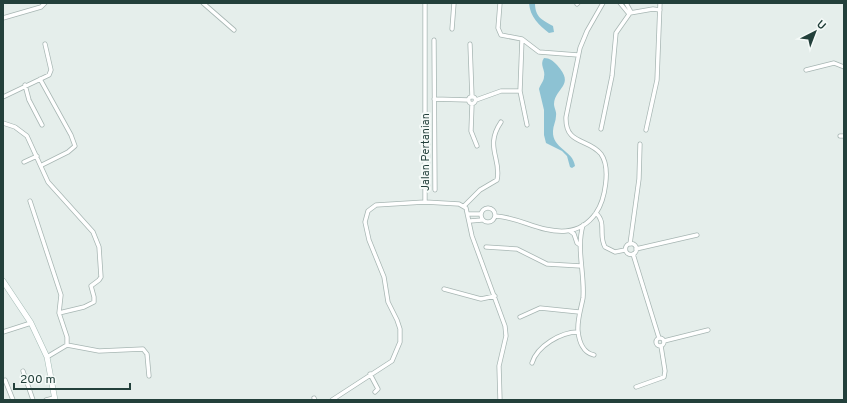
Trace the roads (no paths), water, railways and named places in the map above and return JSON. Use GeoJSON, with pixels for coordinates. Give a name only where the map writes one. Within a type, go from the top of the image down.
{"type":"FeatureCollection","features":[{"type":"Feature","properties":{"kind":"main road"},"geometry":{"type":"LineString","coordinates":[[3,281],[31,323],[47,357],[54,399]]}},
{"type":"Feature","properties":{"kind":"street"},"geometry":{"type":"LineString","coordinates":[[3,18],[41,7],[45,3]]}},
{"type":"Feature","properties":{"kind":"street"},"geometry":{"type":"LineString","coordinates":[[203,3],[234,30]]}},
{"type":"Feature","properties":{"kind":"street","name":"Jalan Pertanian"},"geometry":{"type":"LineString","coordinates":[[425,3],[425,202],[459,204],[464,206]]}},
{"type":"Feature","properties":{"kind":"street"},"geometry":{"type":"LineString","coordinates":[[452,29],[454,3]]}},
{"type":"Feature","properties":{"kind":"street"},"geometry":{"type":"LineString","coordinates":[[500,3],[498,31],[503,36],[522,39],[539,52],[578,55]]}},
{"type":"Feature","properties":{"kind":"street"},"geometry":{"type":"LineString","coordinates":[[495,216],[511,217],[546,231],[570,231],[583,225],[596,213],[604,189],[606,166],[597,150],[570,134],[566,122],[578,55],[584,37],[603,3]]}},
{"type":"Feature","properties":{"kind":"street"},"geometry":{"type":"LineString","coordinates":[[620,3],[630,13]]}},
{"type":"Feature","properties":{"kind":"street"},"geometry":{"type":"LineString","coordinates":[[626,3],[630,13]]}},
{"type":"Feature","properties":{"kind":"street"},"geometry":{"type":"LineString","coordinates":[[646,130],[657,80],[660,3]]}},
{"type":"Feature","properties":{"kind":"street"},"geometry":{"type":"LineString","coordinates":[[601,129],[612,76],[616,33],[630,13],[653,9],[660,10]]}},
{"type":"Feature","properties":{"kind":"street"},"geometry":{"type":"LineString","coordinates":[[522,39],[520,91],[527,125]]}},
{"type":"Feature","properties":{"kind":"street"},"geometry":{"type":"LineString","coordinates":[[434,40],[435,190]]}},
{"type":"Feature","properties":{"kind":"street"},"geometry":{"type":"LineString","coordinates":[[3,97],[51,72],[45,44]]}},
{"type":"Feature","properties":{"kind":"street"},"geometry":{"type":"LineString","coordinates":[[434,98],[469,100],[472,97],[470,44]]}},
{"type":"Feature","properties":{"kind":"street"},"geometry":{"type":"LineString","coordinates":[[806,70],[834,63],[844,67]]}},
{"type":"Feature","properties":{"kind":"street"},"geometry":{"type":"LineString","coordinates":[[40,79],[55,109],[71,135],[75,146],[68,152],[42,165]]}},
{"type":"Feature","properties":{"kind":"street"},"geometry":{"type":"LineString","coordinates":[[25,85],[29,100],[42,125]]}},
{"type":"Feature","properties":{"kind":"street"},"geometry":{"type":"LineString","coordinates":[[472,104],[476,100],[501,90],[520,91]]}},
{"type":"Feature","properties":{"kind":"street"},"geometry":{"type":"LineString","coordinates":[[472,97],[476,100]]}},
{"type":"Feature","properties":{"kind":"street"},"geometry":{"type":"LineString","coordinates":[[469,100],[472,104],[471,131],[477,146]]}},
{"type":"Feature","properties":{"kind":"street"},"geometry":{"type":"LineString","coordinates":[[500,400],[499,366],[506,330],[495,296],[472,236],[469,214],[464,206],[480,190],[497,180],[493,143],[496,131],[501,122]]}},
{"type":"Feature","properties":{"kind":"street"},"geometry":{"type":"LineString","coordinates":[[3,123],[15,127],[27,136],[42,165],[48,182],[93,232],[101,260],[100,279],[90,286],[94,297],[94,302],[84,307],[59,312]]}},
{"type":"Feature","properties":{"kind":"street"},"geometry":{"type":"LineString","coordinates":[[596,213],[602,221],[602,242],[605,247],[615,252],[625,250],[630,244],[639,179],[640,144]]}},
{"type":"Feature","properties":{"kind":"street"},"geometry":{"type":"LineString","coordinates":[[24,162],[37,156]]}},
{"type":"Feature","properties":{"kind":"street"},"geometry":{"type":"LineString","coordinates":[[30,201],[61,295],[59,312],[67,337],[67,345]]}},
{"type":"Feature","properties":{"kind":"street"},"geometry":{"type":"LineString","coordinates":[[332,400],[392,360],[400,342],[400,330],[388,302],[384,277],[369,240],[365,222],[366,216],[371,207],[376,205],[425,202]]}},
{"type":"Feature","properties":{"kind":"street"},"geometry":{"type":"LineString","coordinates":[[480,214],[484,209],[490,208],[493,210],[495,216]]}},
{"type":"Feature","properties":{"kind":"street"},"geometry":{"type":"LineString","coordinates":[[469,214],[480,214]]}},
{"type":"Feature","properties":{"kind":"street"},"geometry":{"type":"LineString","coordinates":[[480,214],[482,220]]}},
{"type":"Feature","properties":{"kind":"street"},"geometry":{"type":"LineString","coordinates":[[470,221],[482,220],[490,222],[495,216]]}},
{"type":"Feature","properties":{"kind":"street"},"geometry":{"type":"LineString","coordinates":[[583,225],[580,245],[583,298],[579,312],[578,332],[582,345],[589,354],[594,356]]}},
{"type":"Feature","properties":{"kind":"street"},"geometry":{"type":"LineString","coordinates":[[570,231],[574,234],[577,243],[580,245]]}},
{"type":"Feature","properties":{"kind":"street"},"geometry":{"type":"LineString","coordinates":[[697,235],[636,249],[633,254],[659,338],[664,341],[708,330]]}},
{"type":"Feature","properties":{"kind":"street"},"geometry":{"type":"LineString","coordinates":[[630,244],[634,245],[636,249]]}},
{"type":"Feature","properties":{"kind":"street"},"geometry":{"type":"LineString","coordinates":[[486,247],[517,249],[547,264],[581,266]]}},
{"type":"Feature","properties":{"kind":"street"},"geometry":{"type":"LineString","coordinates":[[625,250],[629,254],[633,254]]}},
{"type":"Feature","properties":{"kind":"street"},"geometry":{"type":"LineString","coordinates":[[444,289],[481,299],[495,296]]}},
{"type":"Feature","properties":{"kind":"street"},"geometry":{"type":"LineString","coordinates":[[520,317],[540,308],[579,312]]}},
{"type":"Feature","properties":{"kind":"street"},"geometry":{"type":"LineString","coordinates":[[3,332],[31,323]]}},
{"type":"Feature","properties":{"kind":"street"},"geometry":{"type":"LineString","coordinates":[[532,363],[533,359],[549,342],[571,332],[578,332]]}},
{"type":"Feature","properties":{"kind":"street"},"geometry":{"type":"LineString","coordinates":[[659,338],[656,343],[661,346]]}},
{"type":"Feature","properties":{"kind":"street"},"geometry":{"type":"LineString","coordinates":[[636,387],[664,377],[661,346],[664,344],[664,341]]}},
{"type":"Feature","properties":{"kind":"street"},"geometry":{"type":"LineString","coordinates":[[47,357],[67,345],[99,351],[143,349],[147,354],[149,376]]}},
{"type":"Feature","properties":{"kind":"street"},"geometry":{"type":"LineString","coordinates":[[23,371],[33,400]]}},
{"type":"Feature","properties":{"kind":"street"},"geometry":{"type":"LineString","coordinates":[[370,374],[378,389],[375,392]]}},
{"type":"Feature","properties":{"kind":"street"},"geometry":{"type":"LineString","coordinates":[[5,380],[12,400]]}},
{"type":"Feature","properties":{"kind":"street"},"geometry":{"type":"LineString","coordinates":[[46,400],[54,399]]}},
{"type":"Feature","properties":{"kind":"water"},"geometry":{"type":"Polygon","coordinates":[[[529,3],[535,3],[536,12],[540,18],[553,26],[554,32],[549,33],[539,24],[533,17],[529,3]]]}},
{"type":"Feature","properties":{"kind":"water"},"geometry":{"type":"Polygon","coordinates":[[[544,58],[553,61],[565,78],[563,86],[555,98],[554,104],[556,120],[553,131],[556,142],[571,156],[575,166],[572,168],[570,167],[567,156],[562,151],[546,143],[544,135],[544,110],[539,89],[544,78],[542,63],[544,58]]]}}]}
